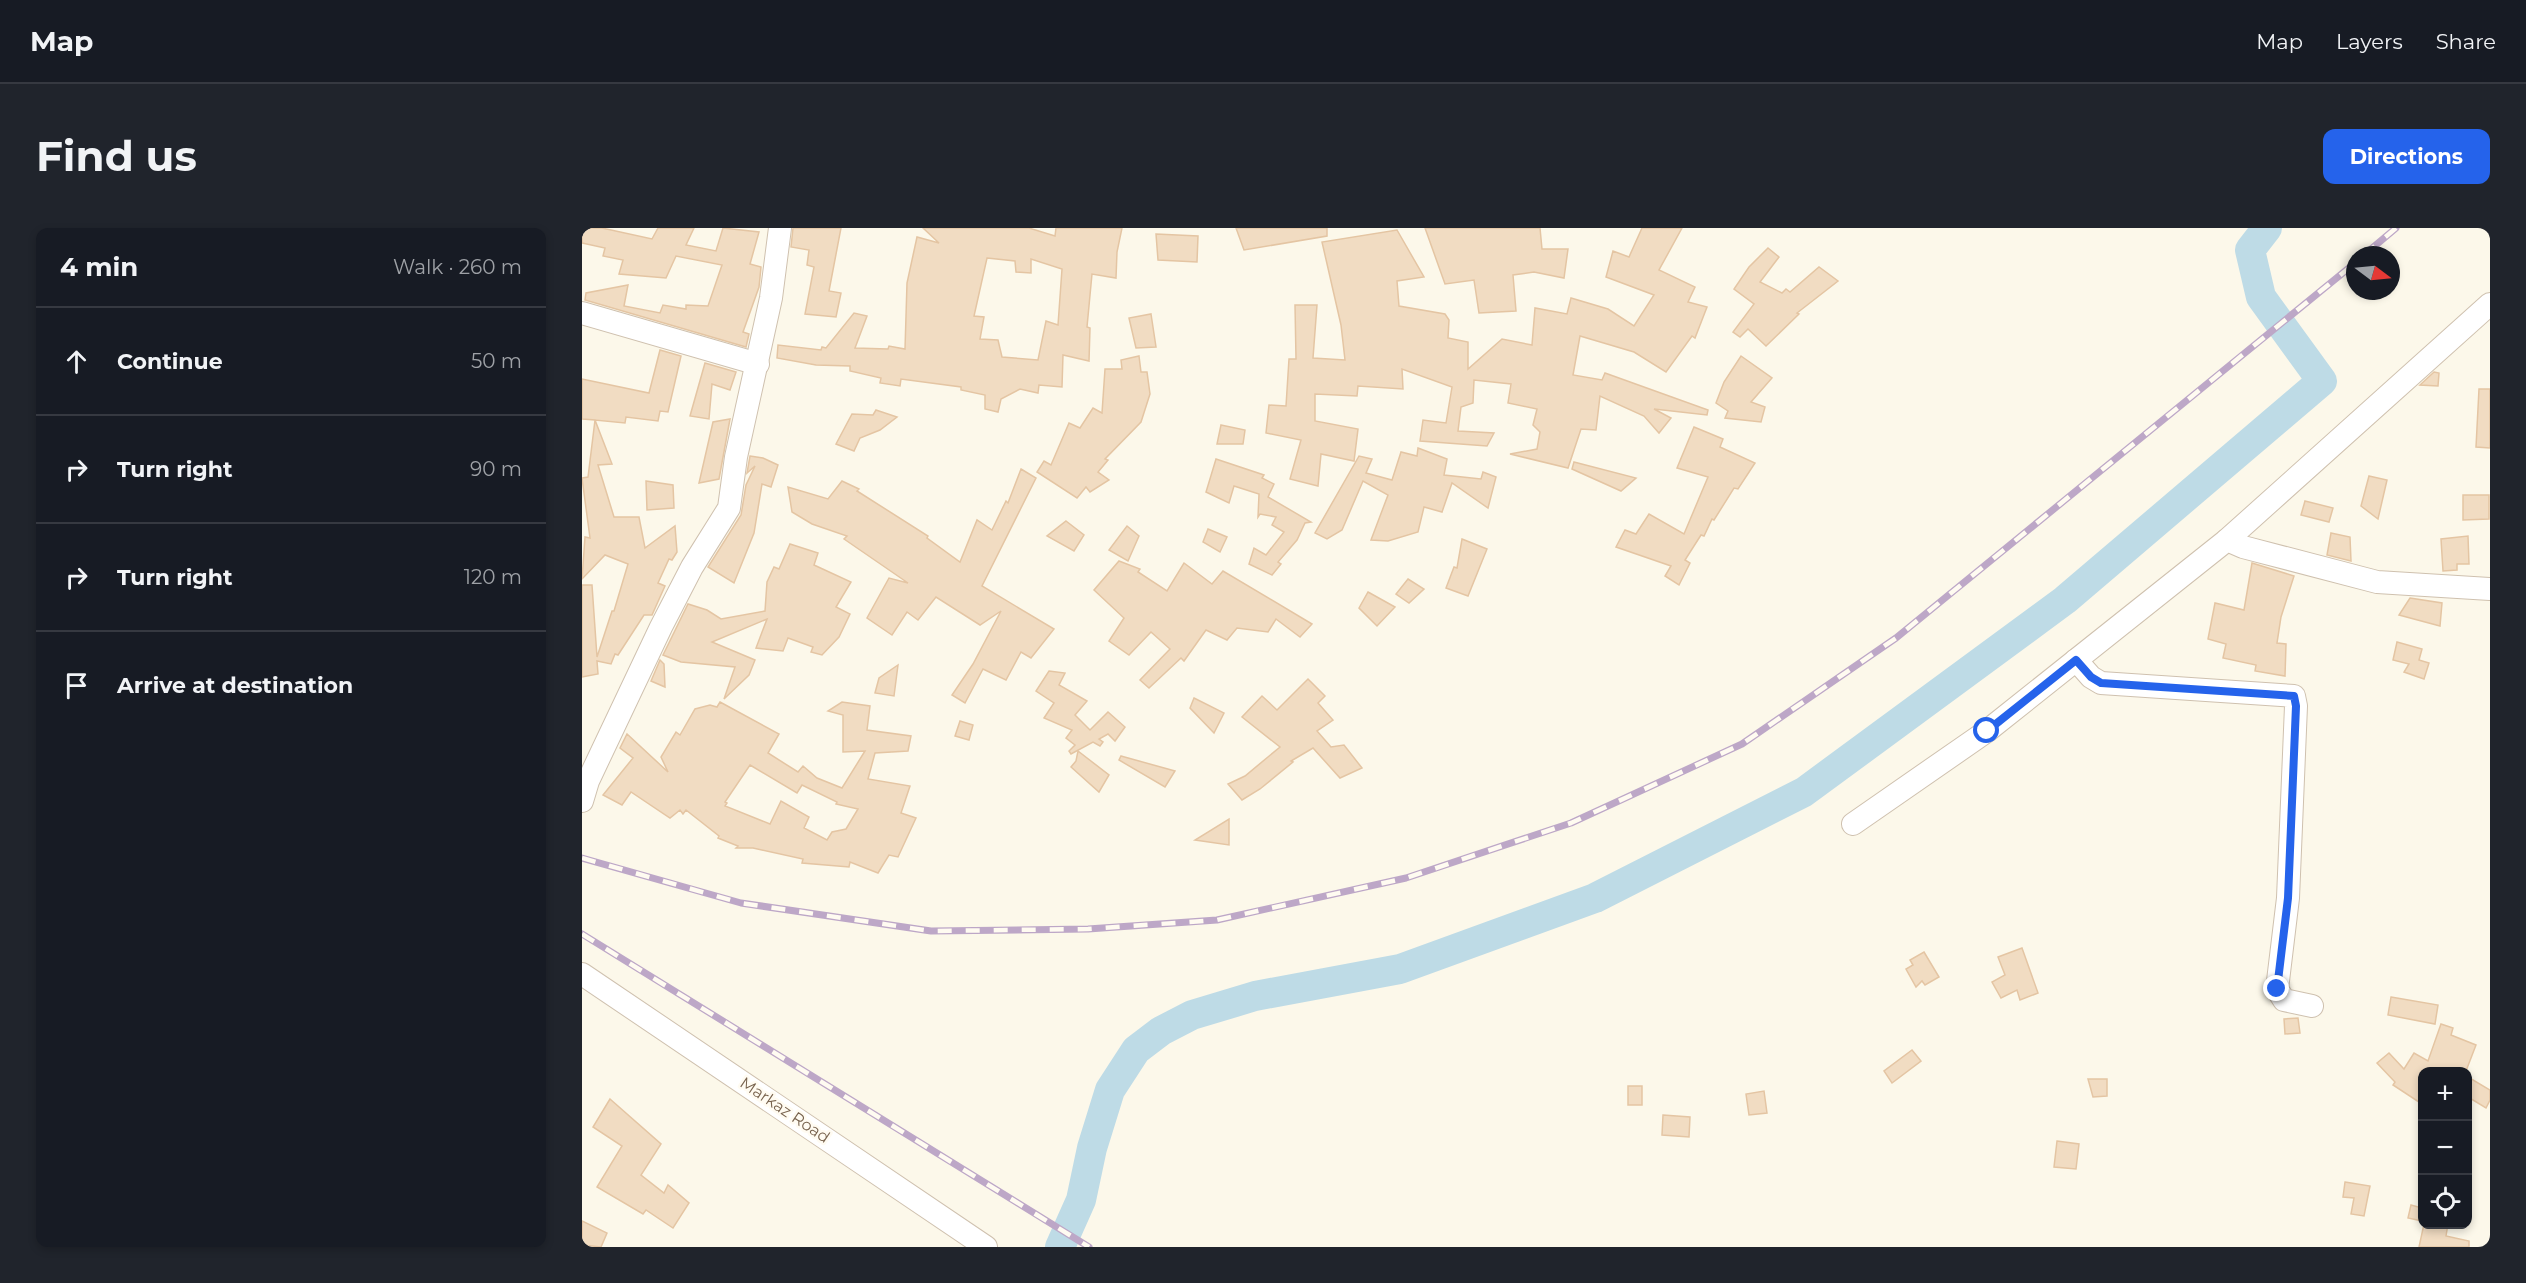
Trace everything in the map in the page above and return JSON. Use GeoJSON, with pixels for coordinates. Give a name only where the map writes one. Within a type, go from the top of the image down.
{"type":"FeatureCollection","features":[{"type":"Feature","properties":{"kind":"street"},"geometry":{"type":"LineString","coordinates":[[582,801],[588,781],[661,627],[692,567],[729,508],[736,457],[771,298],[780,228]]}},
{"type":"Feature","properties":{"kind":"street"},"geometry":{"type":"LineString","coordinates":[[1853,824],[1987,731],[2227,540],[2490,304]]}},
{"type":"Feature","properties":{"kind":"street"},"geometry":{"type":"LineString","coordinates":[[582,313],[758,364]]}},
{"type":"Feature","properties":{"kind":"street"},"geometry":{"type":"LineString","coordinates":[[2227,540],[2243,547],[2377,582],[2490,589]]}},
{"type":"Feature","properties":{"kind":"street"},"geometry":{"type":"LineString","coordinates":[[2076,660],[2091,677],[2101,683],[2294,696],[2296,706],[2288,898],[2277,989],[2284,1000],[2312,1006]]}},
{"type":"Feature","properties":{"kind":"street","name":"Markaz Road"},"geometry":{"type":"LineString","coordinates":[[582,974],[986,1247]]}},
{"type":"Feature","properties":{"kind":"building"},"geometry":{"type":"Polygon","coordinates":[[[582,228],[602,228],[652,239],[658,228],[694,228],[686,245],[716,251],[723,228],[759,232],[750,264],[761,267],[759,287],[743,332],[749,334],[746,347],[585,300],[586,293],[628,285],[624,306],[660,313],[663,305],[686,309],[686,305],[708,306],[722,265],[676,256],[666,278],[619,274],[623,260],[603,256],[605,248],[582,243],[582,228]]]}},
{"type":"Feature","properties":{"kind":"building"},"geometry":{"type":"Polygon","coordinates":[[[793,228],[841,228],[829,291],[841,293],[836,317],[805,314],[814,267],[807,265],[809,250],[791,247],[793,228]]]}},
{"type":"Feature","properties":{"kind":"building"},"geometry":{"type":"Polygon","coordinates":[[[923,228],[1029,228],[1055,236],[1056,228],[1122,228],[1117,252],[1116,278],[1092,274],[1087,327],[1090,328],[1089,361],[1063,355],[1062,387],[1039,385],[1038,393],[1020,389],[1001,399],[998,412],[985,409],[985,395],[961,390],[961,387],[901,379],[900,386],[880,383],[881,378],[850,371],[850,366],[816,365],[777,358],[778,345],[821,350],[822,347],[826,348],[854,313],[867,316],[855,348],[888,349],[889,346],[905,349],[907,283],[917,237],[939,243],[923,228]],[[987,258],[974,316],[984,317],[980,339],[998,340],[1002,357],[1038,360],[1046,321],[1058,325],[1062,269],[1031,259],[1031,273],[1016,272],[1015,261],[987,258]]]}},
{"type":"Feature","properties":{"kind":"building"},"geometry":{"type":"Polygon","coordinates":[[[1236,228],[1327,228],[1327,236],[1244,250],[1236,228]]]}},
{"type":"Feature","properties":{"kind":"building"},"geometry":{"type":"Polygon","coordinates":[[[1425,228],[1540,228],[1542,249],[1568,249],[1564,278],[1534,272],[1513,275],[1516,311],[1479,313],[1474,280],[1445,284],[1425,228]]]}},
{"type":"Feature","properties":{"kind":"building"},"geometry":{"type":"Polygon","coordinates":[[[1642,228],[1682,228],[1659,270],[1695,287],[1688,302],[1707,307],[1695,338],[1692,336],[1666,372],[1634,352],[1580,336],[1573,375],[1602,380],[1605,373],[1708,410],[1707,415],[1654,409],[1671,418],[1659,433],[1644,416],[1600,396],[1596,430],[1581,429],[1568,468],[1510,454],[1537,449],[1540,432],[1533,425],[1537,409],[1508,403],[1511,384],[1474,380],[1473,403],[1461,407],[1458,431],[1494,433],[1487,446],[1420,441],[1423,420],[1446,423],[1452,387],[1402,369],[1403,389],[1358,386],[1357,396],[1315,394],[1315,421],[1358,429],[1354,461],[1321,454],[1318,486],[1290,479],[1301,440],[1266,433],[1269,405],[1286,406],[1289,359],[1296,359],[1295,305],[1317,305],[1313,358],[1345,360],[1341,325],[1322,242],[1397,230],[1424,277],[1397,281],[1399,306],[1445,314],[1449,320],[1448,338],[1468,342],[1468,369],[1502,339],[1532,345],[1535,308],[1567,314],[1571,298],[1608,309],[1634,326],[1654,295],[1606,277],[1613,251],[1629,257],[1642,228]]]}},
{"type":"Feature","properties":{"kind":"building"},"geometry":{"type":"Polygon","coordinates":[[[1156,234],[1198,236],[1197,262],[1158,260],[1156,234]]]}},
{"type":"Feature","properties":{"kind":"building"},"geometry":{"type":"Polygon","coordinates":[[[1768,248],[1779,257],[1760,282],[1782,293],[1786,289],[1790,292],[1819,267],[1838,281],[1797,313],[1799,314],[1766,346],[1748,329],[1740,337],[1733,332],[1754,304],[1734,289],[1749,267],[1768,248]]]}},
{"type":"Feature","properties":{"kind":"building"},"geometry":{"type":"Polygon","coordinates":[[[1151,314],[1156,347],[1136,348],[1129,318],[1151,314]]]}},
{"type":"Feature","properties":{"kind":"building"},"geometry":{"type":"Polygon","coordinates":[[[660,350],[681,356],[668,412],[660,411],[658,421],[626,417],[625,423],[582,419],[582,379],[649,393],[660,350]]]}},
{"type":"Feature","properties":{"kind":"building"},"geometry":{"type":"Polygon","coordinates":[[[1139,356],[1141,372],[1147,372],[1150,394],[1141,422],[1105,459],[1108,460],[1098,472],[1109,480],[1090,492],[1086,487],[1077,498],[1037,472],[1044,461],[1051,465],[1069,423],[1080,428],[1093,408],[1102,413],[1105,369],[1122,369],[1121,360],[1139,356]]]}},
{"type":"Feature","properties":{"kind":"building"},"geometry":{"type":"Polygon","coordinates":[[[1741,356],[1772,378],[1751,402],[1765,407],[1761,422],[1725,418],[1728,411],[1716,403],[1724,382],[1741,356]]]}},
{"type":"Feature","properties":{"kind":"building"},"geometry":{"type":"Polygon","coordinates":[[[705,363],[736,372],[730,390],[712,384],[709,419],[690,416],[705,363]]]}},
{"type":"Feature","properties":{"kind":"building"},"geometry":{"type":"Polygon","coordinates":[[[2434,372],[2439,373],[2438,386],[2420,385],[2434,372]]]}},
{"type":"Feature","properties":{"kind":"building"},"geometry":{"type":"Polygon","coordinates":[[[2479,389],[2490,389],[2490,448],[2476,447],[2479,389]]]}},
{"type":"Feature","properties":{"kind":"building"},"geometry":{"type":"Polygon","coordinates":[[[876,410],[897,417],[880,430],[860,438],[854,451],[836,444],[852,414],[873,415],[876,410]]]}},
{"type":"Feature","properties":{"kind":"building"},"geometry":{"type":"Polygon","coordinates":[[[730,419],[719,479],[699,483],[713,422],[730,419]]]}},
{"type":"Feature","properties":{"kind":"building"},"geometry":{"type":"Polygon","coordinates":[[[595,420],[612,464],[598,465],[614,517],[639,517],[645,548],[675,526],[677,552],[672,560],[669,559],[658,583],[665,586],[652,615],[644,615],[618,655],[615,654],[611,664],[597,661],[598,674],[582,677],[582,585],[592,585],[597,657],[628,564],[605,555],[582,579],[585,537],[590,538],[582,478],[588,477],[595,420]]]}},
{"type":"Feature","properties":{"kind":"building"},"geometry":{"type":"Polygon","coordinates":[[[1221,425],[1245,430],[1243,444],[1217,444],[1221,425]]]}},
{"type":"Feature","properties":{"kind":"building"},"geometry":{"type":"Polygon","coordinates":[[[1694,427],[1723,439],[1720,447],[1755,463],[1738,489],[1734,488],[1714,520],[1712,519],[1704,536],[1701,535],[1685,560],[1690,563],[1679,585],[1665,576],[1671,566],[1616,547],[1625,530],[1636,534],[1649,514],[1684,534],[1708,477],[1677,468],[1694,427]]]}},
{"type":"Feature","properties":{"kind":"building"},"geometry":{"type":"Polygon","coordinates":[[[1418,448],[1447,459],[1444,475],[1481,479],[1483,472],[1496,477],[1488,508],[1452,483],[1442,512],[1424,507],[1418,532],[1388,541],[1371,540],[1388,495],[1363,481],[1342,530],[1327,539],[1315,533],[1359,456],[1372,459],[1366,473],[1392,480],[1401,452],[1417,456],[1418,448]]]}},
{"type":"Feature","properties":{"kind":"building"},"geometry":{"type":"Polygon","coordinates":[[[750,456],[763,458],[778,465],[771,487],[762,484],[754,533],[734,583],[708,567],[741,515],[746,485],[755,466],[747,473],[750,456]]]}},
{"type":"Feature","properties":{"kind":"building"},"geometry":{"type":"Polygon","coordinates":[[[1216,459],[1264,475],[1262,478],[1274,484],[1268,497],[1311,522],[1305,523],[1297,540],[1278,562],[1281,564],[1272,575],[1249,564],[1254,548],[1266,555],[1284,532],[1272,525],[1276,517],[1260,514],[1258,517],[1259,494],[1234,486],[1229,503],[1206,492],[1216,459]]]}},
{"type":"Feature","properties":{"kind":"building"},"geometry":{"type":"Polygon","coordinates":[[[1574,462],[1636,478],[1621,491],[1572,469],[1574,462]]]}},
{"type":"Feature","properties":{"kind":"building"},"geometry":{"type":"Polygon","coordinates":[[[1021,469],[1036,478],[982,586],[1054,629],[1031,658],[1021,652],[1006,680],[983,669],[965,703],[952,695],[973,664],[1001,611],[980,625],[936,597],[918,620],[907,612],[892,635],[867,618],[889,578],[908,583],[844,539],[847,536],[812,524],[792,512],[788,487],[828,499],[842,481],[859,489],[857,491],[928,536],[927,538],[960,562],[977,520],[992,530],[1006,501],[1008,503],[1021,469]]]}},
{"type":"Feature","properties":{"kind":"building"},"geometry":{"type":"Polygon","coordinates":[[[2369,476],[2387,480],[2378,519],[2361,506],[2369,476]]]}},
{"type":"Feature","properties":{"kind":"building"},"geometry":{"type":"Polygon","coordinates":[[[646,481],[673,485],[674,508],[647,510],[646,481]]]}},
{"type":"Feature","properties":{"kind":"building"},"geometry":{"type":"Polygon","coordinates":[[[2463,495],[2489,495],[2489,519],[2463,520],[2463,495]]]}},
{"type":"Feature","properties":{"kind":"building"},"geometry":{"type":"Polygon","coordinates":[[[2305,501],[2333,508],[2329,522],[2301,515],[2305,501]]]}},
{"type":"Feature","properties":{"kind":"building"},"geometry":{"type":"Polygon","coordinates":[[[1066,521],[1084,535],[1074,551],[1047,536],[1066,521]]]}},
{"type":"Feature","properties":{"kind":"building"},"geometry":{"type":"Polygon","coordinates":[[[1127,526],[1139,536],[1128,561],[1109,550],[1127,526]]]}},
{"type":"Feature","properties":{"kind":"building"},"geometry":{"type":"Polygon","coordinates":[[[1208,529],[1227,537],[1220,552],[1203,542],[1208,529]]]}},
{"type":"Feature","properties":{"kind":"building"},"geometry":{"type":"Polygon","coordinates":[[[2331,533],[2350,537],[2351,561],[2327,555],[2331,533]]]}},
{"type":"Feature","properties":{"kind":"building"},"geometry":{"type":"Polygon","coordinates":[[[2468,536],[2469,564],[2457,564],[2457,570],[2443,571],[2441,539],[2468,536]]]}},
{"type":"Feature","properties":{"kind":"building"},"geometry":{"type":"Polygon","coordinates":[[[1462,539],[1487,549],[1468,596],[1446,588],[1454,567],[1457,568],[1462,539]]]}},
{"type":"Feature","properties":{"kind":"building"},"geometry":{"type":"Polygon","coordinates":[[[790,544],[818,553],[814,565],[851,582],[836,607],[850,614],[839,637],[822,655],[811,652],[813,647],[788,638],[783,651],[756,648],[767,619],[712,642],[755,660],[749,675],[724,699],[735,667],[681,662],[663,655],[688,604],[707,610],[721,619],[765,611],[767,582],[774,567],[779,569],[790,544]]]}},
{"type":"Feature","properties":{"kind":"building"},"geometry":{"type":"Polygon","coordinates":[[[1119,561],[1140,569],[1138,572],[1167,591],[1184,563],[1212,584],[1223,571],[1312,624],[1300,637],[1276,619],[1268,632],[1237,628],[1227,640],[1206,630],[1184,661],[1181,658],[1149,688],[1140,680],[1170,649],[1151,632],[1129,655],[1109,641],[1124,618],[1094,590],[1119,561]]]}},
{"type":"Feature","properties":{"kind":"building"},"geometry":{"type":"Polygon","coordinates":[[[2252,563],[2294,576],[2281,617],[2277,643],[2286,644],[2285,676],[2255,671],[2256,665],[2223,658],[2226,644],[2208,639],[2215,603],[2244,610],[2252,563]]]}},
{"type":"Feature","properties":{"kind":"building"},"geometry":{"type":"Polygon","coordinates":[[[1408,579],[1424,589],[1409,603],[1396,594],[1408,579]]]}},
{"type":"Feature","properties":{"kind":"building"},"geometry":{"type":"Polygon","coordinates":[[[1368,592],[1395,607],[1377,626],[1359,608],[1368,592]]]}},
{"type":"Feature","properties":{"kind":"building"},"geometry":{"type":"Polygon","coordinates":[[[2410,598],[2442,603],[2440,626],[2399,615],[2410,598]]]}},
{"type":"Feature","properties":{"kind":"building"},"geometry":{"type":"Polygon","coordinates":[[[2397,642],[2422,649],[2419,660],[2429,663],[2424,679],[2404,672],[2409,664],[2393,660],[2397,642]]]}},
{"type":"Feature","properties":{"kind":"building"},"geometry":{"type":"Polygon","coordinates":[[[660,660],[664,664],[665,687],[651,681],[660,660]]]}},
{"type":"Feature","properties":{"kind":"building"},"geometry":{"type":"Polygon","coordinates":[[[898,665],[894,696],[875,693],[879,678],[898,665]]]}},
{"type":"Feature","properties":{"kind":"building"},"geometry":{"type":"Polygon","coordinates":[[[1049,671],[1065,673],[1059,685],[1087,701],[1075,715],[1090,730],[1108,712],[1125,727],[1115,741],[1108,734],[1099,739],[1103,742],[1100,746],[1093,742],[1071,754],[1069,751],[1075,745],[1066,738],[1072,730],[1044,718],[1054,703],[1036,691],[1049,671]]]}},
{"type":"Feature","properties":{"kind":"building"},"geometry":{"type":"Polygon","coordinates":[[[1308,679],[1325,696],[1318,703],[1333,720],[1317,731],[1331,747],[1344,745],[1362,768],[1340,778],[1313,748],[1291,761],[1293,762],[1260,789],[1242,800],[1228,784],[1245,776],[1280,747],[1242,717],[1262,696],[1277,710],[1308,679]]]}},
{"type":"Feature","properties":{"kind":"building"},"geometry":{"type":"Polygon","coordinates":[[[1194,698],[1224,713],[1214,733],[1190,708],[1194,698]]]}},
{"type":"Feature","properties":{"kind":"building"},"geometry":{"type":"Polygon","coordinates":[[[720,702],[779,734],[768,753],[798,772],[803,766],[817,778],[842,788],[865,751],[843,752],[843,715],[828,711],[842,702],[870,706],[867,730],[911,736],[908,751],[875,753],[868,779],[910,786],[901,813],[916,818],[898,857],[889,855],[878,873],[850,862],[849,867],[802,863],[803,859],[753,848],[736,848],[738,846],[718,838],[719,836],[686,810],[683,814],[680,810],[670,818],[631,792],[622,805],[603,795],[633,758],[620,748],[627,734],[668,772],[661,757],[676,732],[680,735],[695,709],[710,705],[717,707],[720,702]],[[750,765],[725,802],[727,803],[725,806],[770,824],[781,801],[809,817],[804,828],[827,840],[832,832],[846,829],[858,809],[836,804],[837,802],[802,785],[797,793],[750,765]]]}},
{"type":"Feature","properties":{"kind":"building"},"geometry":{"type":"Polygon","coordinates":[[[960,721],[973,725],[969,740],[955,736],[960,721]]]}},
{"type":"Feature","properties":{"kind":"building"},"geometry":{"type":"Polygon","coordinates":[[[1078,751],[1109,775],[1099,792],[1071,767],[1076,761],[1078,751]]]}},
{"type":"Feature","properties":{"kind":"building"},"geometry":{"type":"Polygon","coordinates":[[[1121,756],[1175,771],[1165,787],[1119,760],[1121,756]]]}},
{"type":"Feature","properties":{"kind":"building"},"geometry":{"type":"Polygon","coordinates":[[[1229,819],[1229,845],[1195,840],[1229,819]]]}},
{"type":"Feature","properties":{"kind":"building"},"geometry":{"type":"Polygon","coordinates":[[[2022,948],[2038,993],[2020,1000],[2017,990],[2001,998],[1992,982],[2005,975],[1998,957],[2022,948]]]}},
{"type":"Feature","properties":{"kind":"building"},"geometry":{"type":"Polygon","coordinates":[[[1924,952],[1939,977],[1925,985],[1922,981],[1916,987],[1906,969],[1913,965],[1910,960],[1924,952]]]}},
{"type":"Feature","properties":{"kind":"building"},"geometry":{"type":"Polygon","coordinates":[[[2391,997],[2438,1005],[2435,1024],[2388,1015],[2391,997]]]}},
{"type":"Feature","properties":{"kind":"building"},"geometry":{"type":"Polygon","coordinates":[[[2298,1018],[2300,1033],[2285,1034],[2284,1019],[2298,1018]]]}},
{"type":"Feature","properties":{"kind":"building"},"geometry":{"type":"Polygon","coordinates":[[[2441,1024],[2453,1028],[2451,1035],[2476,1045],[2468,1067],[2418,1067],[2418,1101],[2393,1085],[2395,1082],[2377,1063],[2389,1053],[2404,1069],[2414,1053],[2428,1061],[2441,1024]]]}},
{"type":"Feature","properties":{"kind":"building"},"geometry":{"type":"Polygon","coordinates":[[[1912,1050],[1921,1061],[1892,1083],[1884,1071],[1912,1050]]]}},
{"type":"Feature","properties":{"kind":"building"},"geometry":{"type":"Polygon","coordinates":[[[2088,1079],[2107,1079],[2107,1096],[2093,1097],[2088,1079]]]}},
{"type":"Feature","properties":{"kind":"building"},"geometry":{"type":"Polygon","coordinates":[[[2472,1079],[2490,1090],[2490,1100],[2486,1108],[2472,1099],[2472,1079]]]}},
{"type":"Feature","properties":{"kind":"building"},"geometry":{"type":"Polygon","coordinates":[[[1628,1086],[1642,1086],[1642,1105],[1628,1105],[1628,1086]]]}},
{"type":"Feature","properties":{"kind":"building"},"geometry":{"type":"Polygon","coordinates":[[[1764,1091],[1767,1113],[1749,1115],[1746,1094],[1764,1091]]]}},
{"type":"Feature","properties":{"kind":"building"},"geometry":{"type":"Polygon","coordinates":[[[610,1099],[661,1144],[641,1175],[664,1193],[668,1185],[689,1203],[673,1228],[646,1210],[643,1214],[597,1187],[622,1146],[593,1127],[610,1099]]]}},
{"type":"Feature","properties":{"kind":"building"},"geometry":{"type":"Polygon","coordinates":[[[1663,1115],[1690,1117],[1689,1137],[1662,1135],[1663,1115]]]}},
{"type":"Feature","properties":{"kind":"building"},"geometry":{"type":"Polygon","coordinates":[[[2057,1141],[2079,1144],[2076,1169],[2054,1167],[2057,1141]]]}},
{"type":"Feature","properties":{"kind":"building"},"geometry":{"type":"Polygon","coordinates":[[[2345,1182],[2370,1186],[2364,1216],[2351,1214],[2354,1198],[2343,1197],[2345,1182]]]}},
{"type":"Feature","properties":{"kind":"building"},"geometry":{"type":"Polygon","coordinates":[[[2411,1205],[2418,1207],[2418,1220],[2408,1218],[2411,1205]]]}},
{"type":"Feature","properties":{"kind":"building"},"geometry":{"type":"Polygon","coordinates":[[[582,1221],[607,1233],[601,1247],[582,1245],[582,1221]]]}},
{"type":"Feature","properties":{"kind":"building"},"geometry":{"type":"Polygon","coordinates":[[[2423,1229],[2447,1229],[2446,1236],[2469,1241],[2469,1247],[2419,1247],[2423,1229]]]}},
{"type":"Feature","properties":{"kind":"waterway"},"geometry":{"type":"LineString","coordinates":[[1060,1247],[1081,1200],[1092,1148],[1110,1090],[1136,1050],[1161,1031],[1192,1015],[1255,996],[1400,969],[1595,898],[1804,792],[2065,600],[2322,381],[2261,297],[2250,250],[2267,228]]}},
{"type":"Feature","properties":{"kind":"railway"},"geometry":{"type":"LineString","coordinates":[[2375,246],[2396,228]]}},
{"type":"Feature","properties":{"kind":"railway"},"geometry":{"type":"LineString","coordinates":[[582,858],[741,903],[931,931],[1088,929],[1217,920],[1406,878],[1571,823],[1742,744],[1896,638],[2346,270]]}},
{"type":"Feature","properties":{"kind":"railway"},"geometry":{"type":"LineString","coordinates":[[582,934],[1089,1247]]}},
{"type":"Feature","properties":{"kind":"route"},"geometry":{"type":"LineString","coordinates":[[1987,731],[2076,660],[2091,677],[2101,683],[2283,693],[2294,696],[2296,706],[2290,806],[2288,898],[2277,989]]}}]}
